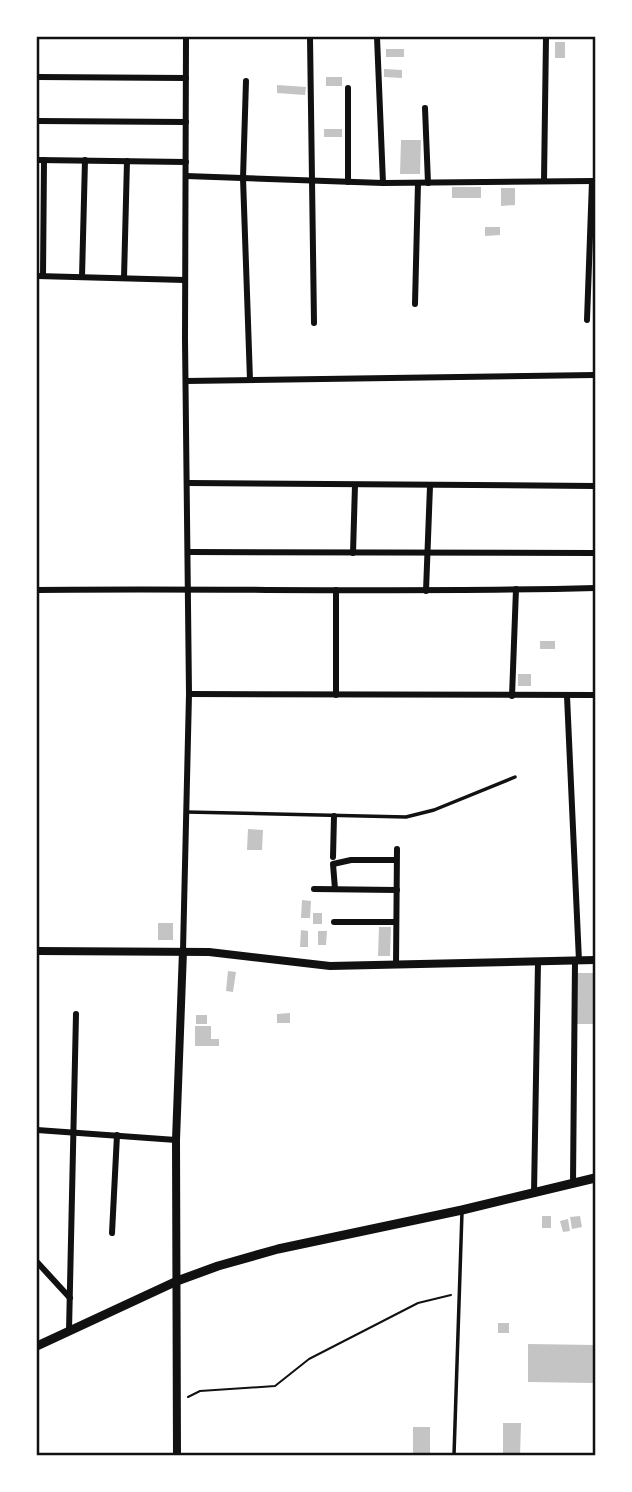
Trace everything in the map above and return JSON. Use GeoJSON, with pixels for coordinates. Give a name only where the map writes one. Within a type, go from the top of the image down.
{"type":"FeatureCollection","features":[{"type":"Feature","properties":{"kind":"main road"},"geometry":{"type":"LineString","coordinates":[[37,1346],[177,1281],[278,1250],[595,1178]]}},
{"type":"Feature","properties":{"kind":"street"},"geometry":{"type":"LineString","coordinates":[[177,1455],[176,1140],[189,694],[186,37]]}},
{"type":"Feature","properties":{"kind":"street"},"geometry":{"type":"LineString","coordinates":[[310,37],[314,323]]}},
{"type":"Feature","properties":{"kind":"street"},"geometry":{"type":"LineString","coordinates":[[377,37],[383,183]]}},
{"type":"Feature","properties":{"kind":"street"},"geometry":{"type":"LineString","coordinates":[[544,181],[546,37]]}},
{"type":"Feature","properties":{"kind":"street"},"geometry":{"type":"LineString","coordinates":[[37,77],[186,78]]}},
{"type":"Feature","properties":{"kind":"street"},"geometry":{"type":"LineString","coordinates":[[246,81],[243,178],[250,380]]}},
{"type":"Feature","properties":{"kind":"street"},"geometry":{"type":"LineString","coordinates":[[348,88],[348,182]]}},
{"type":"Feature","properties":{"kind":"street"},"geometry":{"type":"LineString","coordinates":[[425,108],[428,183]]}},
{"type":"Feature","properties":{"kind":"street"},"geometry":{"type":"LineString","coordinates":[[37,121],[186,122]]}},
{"type":"Feature","properties":{"kind":"street"},"geometry":{"type":"LineString","coordinates":[[186,162],[40,160],[40,276],[186,280]]}},
{"type":"Feature","properties":{"kind":"street"},"geometry":{"type":"LineString","coordinates":[[82,277],[85,160]]}},
{"type":"Feature","properties":{"kind":"street"},"geometry":{"type":"LineString","coordinates":[[124,278],[127,161]]}},
{"type":"Feature","properties":{"kind":"street"},"geometry":{"type":"LineString","coordinates":[[186,176],[383,183],[594,181],[587,320]]}},
{"type":"Feature","properties":{"kind":"street"},"geometry":{"type":"LineString","coordinates":[[415,304],[418,183]]}},
{"type":"Feature","properties":{"kind":"street"},"geometry":{"type":"LineString","coordinates":[[186,381],[595,375]]}},
{"type":"Feature","properties":{"kind":"street"},"geometry":{"type":"LineString","coordinates":[[188,483],[595,486]]}},
{"type":"Feature","properties":{"kind":"street"},"geometry":{"type":"LineString","coordinates":[[353,553],[355,485]]}},
{"type":"Feature","properties":{"kind":"street"},"geometry":{"type":"LineString","coordinates":[[426,591],[430,486]]}},
{"type":"Feature","properties":{"kind":"street"},"geometry":{"type":"LineString","coordinates":[[189,552],[595,553]]}},
{"type":"Feature","properties":{"kind":"street"},"geometry":{"type":"LineString","coordinates":[[37,590],[189,588],[426,591],[595,588]]}},
{"type":"Feature","properties":{"kind":"street"},"geometry":{"type":"LineString","coordinates":[[512,696],[516,589]]}},
{"type":"Feature","properties":{"kind":"street"},"geometry":{"type":"LineString","coordinates":[[336,590],[336,695]]}},
{"type":"Feature","properties":{"kind":"street"},"geometry":{"type":"LineString","coordinates":[[189,694],[595,695]]}},
{"type":"Feature","properties":{"kind":"street"},"geometry":{"type":"LineString","coordinates":[[567,696],[577,961],[573,1184]]}},
{"type":"Feature","properties":{"kind":"street"},"geometry":{"type":"LineString","coordinates":[[333,857],[334,816]]}},
{"type":"Feature","properties":{"kind":"street"},"geometry":{"type":"LineString","coordinates":[[396,965],[397,849]]}},
{"type":"Feature","properties":{"kind":"street"},"geometry":{"type":"LineString","coordinates":[[335,889],[333,864],[351,860],[396,860]]}},
{"type":"Feature","properties":{"kind":"street"},"geometry":{"type":"LineString","coordinates":[[314,889],[397,890]]}},
{"type":"Feature","properties":{"kind":"street"},"geometry":{"type":"LineString","coordinates":[[334,922],[396,922]]}},
{"type":"Feature","properties":{"kind":"street"},"geometry":{"type":"LineString","coordinates":[[37,951],[209,952],[330,966],[595,960]]}},
{"type":"Feature","properties":{"kind":"street"},"geometry":{"type":"LineString","coordinates":[[534,1194],[538,962]]}},
{"type":"Feature","properties":{"kind":"street"},"geometry":{"type":"LineString","coordinates":[[69,1331],[76,1014]]}},
{"type":"Feature","properties":{"kind":"street"},"geometry":{"type":"LineString","coordinates":[[37,1130],[176,1140]]}},
{"type":"Feature","properties":{"kind":"street"},"geometry":{"type":"LineString","coordinates":[[112,1233],[117,1135]]}},
{"type":"Feature","properties":{"kind":"street"},"geometry":{"type":"LineString","coordinates":[[37,1262],[70,1298]]}},
{"type":"Feature","properties":{"kind":"lane"},"geometry":{"type":"LineString","coordinates":[[186,812],[406,817],[433,810],[515,777]]}},
{"type":"Feature","properties":{"kind":"lane"},"geometry":{"type":"LineString","coordinates":[[454,1455],[462,1210]]}},
{"type":"Feature","properties":{"kind":"path"},"geometry":{"type":"LineString","coordinates":[[177,1402],[200,1391],[275,1386],[309,1359],[418,1303],[452,1294]]}},
{"type":"Feature","properties":{"kind":"building"},"geometry":{"type":"Polygon","coordinates":[[[555,42],[565,42],[565,58],[555,58],[555,42]]]}},
{"type":"Feature","properties":{"kind":"building"},"geometry":{"type":"Polygon","coordinates":[[[386,49],[404,49],[404,57],[386,57],[386,49]]]}},
{"type":"Feature","properties":{"kind":"building"},"geometry":{"type":"Polygon","coordinates":[[[384,69],[402,70],[402,78],[384,77],[384,69]]]}},
{"type":"Feature","properties":{"kind":"building"},"geometry":{"type":"Polygon","coordinates":[[[326,77],[342,77],[342,86],[326,86],[326,77]]]}},
{"type":"Feature","properties":{"kind":"building"},"geometry":{"type":"Polygon","coordinates":[[[277,85],[306,87],[305,95],[277,93],[277,85]]]}},
{"type":"Feature","properties":{"kind":"building"},"geometry":{"type":"Polygon","coordinates":[[[324,129],[342,129],[342,137],[324,137],[324,129]]]}},
{"type":"Feature","properties":{"kind":"building"},"geometry":{"type":"Polygon","coordinates":[[[401,140],[421,140],[420,174],[400,174],[401,140]]]}},
{"type":"Feature","properties":{"kind":"building"},"geometry":{"type":"Polygon","coordinates":[[[452,187],[481,187],[481,198],[452,198],[452,187]]]}},
{"type":"Feature","properties":{"kind":"building"},"geometry":{"type":"Polygon","coordinates":[[[501,188],[515,188],[515,205],[501,206],[501,188]]]}},
{"type":"Feature","properties":{"kind":"building"},"geometry":{"type":"Polygon","coordinates":[[[485,227],[500,227],[500,235],[485,236],[485,227]]]}},
{"type":"Feature","properties":{"kind":"building"},"geometry":{"type":"Polygon","coordinates":[[[540,641],[555,641],[555,649],[540,649],[540,641]]]}},
{"type":"Feature","properties":{"kind":"building"},"geometry":{"type":"Polygon","coordinates":[[[518,674],[531,674],[531,686],[518,686],[518,674]]]}},
{"type":"Feature","properties":{"kind":"building"},"geometry":{"type":"Polygon","coordinates":[[[248,829],[263,830],[262,850],[247,850],[248,829]]]}},
{"type":"Feature","properties":{"kind":"building"},"geometry":{"type":"Polygon","coordinates":[[[302,900],[311,901],[310,918],[301,918],[302,900]]]}},
{"type":"Feature","properties":{"kind":"building"},"geometry":{"type":"Polygon","coordinates":[[[313,913],[322,913],[322,924],[313,924],[313,913]]]}},
{"type":"Feature","properties":{"kind":"building"},"geometry":{"type":"Polygon","coordinates":[[[158,923],[173,923],[173,940],[158,940],[158,923]]]}},
{"type":"Feature","properties":{"kind":"building"},"geometry":{"type":"Polygon","coordinates":[[[379,927],[391,927],[390,956],[378,956],[379,927]]]}},
{"type":"Feature","properties":{"kind":"building"},"geometry":{"type":"Polygon","coordinates":[[[301,930],[308,931],[308,947],[300,947],[301,930]]]}},
{"type":"Feature","properties":{"kind":"building"},"geometry":{"type":"Polygon","coordinates":[[[318,931],[327,931],[326,945],[318,945],[318,931]]]}},
{"type":"Feature","properties":{"kind":"building"},"geometry":{"type":"Polygon","coordinates":[[[228,971],[236,972],[233,992],[226,991],[228,971]]]}},
{"type":"Feature","properties":{"kind":"building"},"geometry":{"type":"Polygon","coordinates":[[[577,973],[595,973],[593,1024],[577,1024],[577,973]]]}},
{"type":"Feature","properties":{"kind":"building"},"geometry":{"type":"Polygon","coordinates":[[[290,1013],[290,1023],[277,1023],[277,1014],[290,1013]]]}},
{"type":"Feature","properties":{"kind":"building"},"geometry":{"type":"Polygon","coordinates":[[[196,1015],[207,1015],[207,1024],[196,1024],[196,1015]]]}},
{"type":"Feature","properties":{"kind":"building"},"geometry":{"type":"Polygon","coordinates":[[[195,1026],[211,1026],[211,1039],[219,1039],[219,1046],[195,1046],[195,1026]]]}},
{"type":"Feature","properties":{"kind":"building"},"geometry":{"type":"Polygon","coordinates":[[[542,1216],[551,1216],[551,1228],[542,1228],[542,1216]]]}},
{"type":"Feature","properties":{"kind":"building"},"geometry":{"type":"Polygon","coordinates":[[[580,1216],[582,1227],[572,1229],[570,1217],[580,1216]]]}},
{"type":"Feature","properties":{"kind":"building"},"geometry":{"type":"Polygon","coordinates":[[[568,1219],[570,1231],[563,1232],[560,1221],[568,1219]]]}},
{"type":"Feature","properties":{"kind":"building"},"geometry":{"type":"Polygon","coordinates":[[[498,1323],[509,1323],[509,1333],[498,1333],[498,1323]]]}},
{"type":"Feature","properties":{"kind":"building"},"geometry":{"type":"Polygon","coordinates":[[[528,1344],[595,1345],[595,1383],[528,1382],[528,1344]]]}},
{"type":"Feature","properties":{"kind":"building"},"geometry":{"type":"Polygon","coordinates":[[[503,1423],[521,1423],[520,1455],[503,1455],[503,1423]]]}},
{"type":"Feature","properties":{"kind":"building"},"geometry":{"type":"Polygon","coordinates":[[[413,1427],[430,1427],[430,1455],[413,1455],[413,1427]]]}}]}
